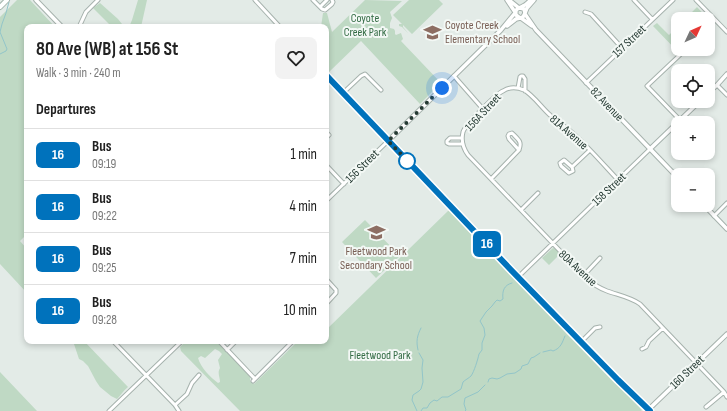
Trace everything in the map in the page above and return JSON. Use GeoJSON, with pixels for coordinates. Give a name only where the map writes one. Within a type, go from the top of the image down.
{"type":"FeatureCollection","features":[{"type":"Feature","properties":{"kind":"main road"},"geometry":{"type":"LineString","coordinates":[[0,7],[5,1]]}},
{"type":"Feature","properties":{"kind":"street"},"geometry":{"type":"LineString","coordinates":[[36,0],[59,24]]}},
{"type":"Feature","properties":{"kind":"street"},"geometry":{"type":"LineString","coordinates":[[82,24],[86,12],[98,0]]}},
{"type":"Feature","properties":{"kind":"street"},"geometry":{"type":"LineString","coordinates":[[255,0],[277,24]]}},
{"type":"Feature","properties":{"kind":"street"},"geometry":{"type":"LineString","coordinates":[[313,0],[323,10],[327,9],[332,4],[332,0]]}},
{"type":"Feature","properties":{"kind":"street"},"geometry":{"type":"LineString","coordinates":[[320,7],[327,0]]}},
{"type":"Feature","properties":{"kind":"street"},"geometry":{"type":"LineString","coordinates":[[508,0],[524,9],[525,13]]}},
{"type":"Feature","properties":{"kind":"street"},"geometry":{"type":"LineString","coordinates":[[508,0],[517,17],[521,18],[524,16],[532,0]]}},
{"type":"Feature","properties":{"kind":"street"},"geometry":{"type":"LineString","coordinates":[[515,13],[516,10],[532,0]]}},
{"type":"Feature","properties":{"kind":"street"},"geometry":{"type":"LineString","coordinates":[[634,0],[652,19]]}},
{"type":"Feature","properties":{"kind":"street","name":"157 Street"},"geometry":{"type":"LineString","coordinates":[[586,83],[672,0]]}},
{"type":"Feature","properties":{"kind":"street"},"geometry":{"type":"LineString","coordinates":[[696,0],[727,32]]}},
{"type":"Feature","properties":{"kind":"street"},"geometry":{"type":"LineString","coordinates":[[585,12],[590,14],[622,48]]}},
{"type":"Feature","properties":{"kind":"street","name":"156 Street"},"geometry":{"type":"LineString","coordinates":[[329,198],[501,30],[515,13]]}},
{"type":"Feature","properties":{"kind":"street","name":"82 Avenue"},"geometry":{"type":"LineString","coordinates":[[525,13],[536,30]]}},
{"type":"Feature","properties":{"kind":"street","name":"156 Street"},"geometry":{"type":"LineString","coordinates":[[501,30],[515,20],[521,18]]}},
{"type":"Feature","properties":{"kind":"street","name":"82 Avenue"},"geometry":{"type":"LineString","coordinates":[[521,18],[536,30],[671,171]]}},
{"type":"Feature","properties":{"kind":"street"},"geometry":{"type":"LineString","coordinates":[[676,116],[647,86],[678,56]]}},
{"type":"Feature","properties":{"kind":"street"},"geometry":{"type":"LineString","coordinates":[[343,93],[365,74],[381,90]]}},
{"type":"Feature","properties":{"kind":"street"},"geometry":{"type":"LineString","coordinates":[[727,74],[717,85],[727,95]]}},
{"type":"Feature","properties":{"kind":"street"},"geometry":{"type":"LineString","coordinates":[[454,76],[483,109]]}},
{"type":"Feature","properties":{"kind":"street"},"geometry":{"type":"LineString","coordinates":[[518,88],[520,77],[523,76],[526,79],[525,91]]}},
{"type":"Feature","properties":{"kind":"street"},"geometry":{"type":"LineString","coordinates":[[329,78],[648,411]]}},
{"type":"Feature","properties":{"kind":"street","name":"156A Street"},"geometry":{"type":"LineString","coordinates":[[463,144],[449,144],[447,141],[450,138],[462,138],[466,127],[499,93],[511,88],[518,88]]}},
{"type":"Feature","properties":{"kind":"street","name":"81A Avenue"},"geometry":{"type":"LineString","coordinates":[[518,88],[525,91],[550,116],[575,135],[618,180]]}},
{"type":"Feature","properties":{"kind":"street","name":"158 Street"},"geometry":{"type":"LineString","coordinates":[[684,116],[693,108]]}},
{"type":"Feature","properties":{"kind":"street","name":"158 Street"},"geometry":{"type":"LineString","coordinates":[[518,277],[671,129]]}},
{"type":"Feature","properties":{"kind":"street"},"geometry":{"type":"LineString","coordinates":[[491,179],[519,150],[521,144],[511,133],[508,135],[509,139],[519,150]]}},
{"type":"Feature","properties":{"kind":"street","name":"80A Avenue"},"geometry":{"type":"LineString","coordinates":[[462,138],[466,152],[584,275],[600,288],[635,300],[724,392],[727,397]]}},
{"type":"Feature","properties":{"kind":"street"},"geometry":{"type":"LineString","coordinates":[[572,167],[564,160],[560,163],[563,169],[569,173],[572,171],[572,167],[590,150]]}},
{"type":"Feature","properties":{"kind":"street"},"geometry":{"type":"LineString","coordinates":[[329,168],[344,184]]}},
{"type":"Feature","properties":{"kind":"street"},"geometry":{"type":"LineString","coordinates":[[521,210],[538,193]]}},
{"type":"Feature","properties":{"kind":"street"},"geometry":{"type":"LineString","coordinates":[[714,216],[727,203]]}},
{"type":"Feature","properties":{"kind":"street"},"geometry":{"type":"LineString","coordinates":[[710,212],[727,229]]}},
{"type":"Feature","properties":{"kind":"street"},"geometry":{"type":"LineString","coordinates":[[584,275],[600,258]]}},
{"type":"Feature","properties":{"kind":"street"},"geometry":{"type":"LineString","coordinates":[[329,282],[336,292],[329,300]]}},
{"type":"Feature","properties":{"kind":"street"},"geometry":{"type":"LineString","coordinates":[[581,342],[595,328],[600,327]]}},
{"type":"Feature","properties":{"kind":"street"},"geometry":{"type":"LineString","coordinates":[[642,349],[646,347],[649,341],[663,328]]}},
{"type":"Feature","properties":{"kind":"street","name":"160 Street"},"geometry":{"type":"LineString","coordinates":[[648,411],[727,334]]}},
{"type":"Feature","properties":{"kind":"street"},"geometry":{"type":"LineString","coordinates":[[116,344],[175,405],[179,411]]}},
{"type":"Feature","properties":{"kind":"street"},"geometry":{"type":"LineString","coordinates":[[108,411],[179,344]]}},
{"type":"Feature","properties":{"kind":"street"},"geometry":{"type":"LineString","coordinates":[[222,344],[254,380],[291,344]]}},
{"type":"Feature","properties":{"kind":"street"},"geometry":{"type":"LineString","coordinates":[[227,350],[233,344]]}},
{"type":"Feature","properties":{"kind":"street"},"geometry":{"type":"LineString","coordinates":[[175,405],[187,394],[192,383],[199,375]]}},
{"type":"Feature","properties":{"kind":"street"},"geometry":{"type":"LineString","coordinates":[[706,407],[724,392]]}},
{"type":"Feature","properties":{"kind":"green space"},"geometry":{"type":"Polygon","coordinates":[[[17,0],[30,0],[52,24],[24,24],[24,237],[20,241],[24,246],[24,290],[0,264],[0,17],[17,0]]]}},
{"type":"Feature","properties":{"kind":"green space"},"geometry":{"type":"Polygon","coordinates":[[[138,0],[147,0],[142,24],[130,24],[138,0]]]}},
{"type":"Feature","properties":{"kind":"green space","name":"Coyote Creek Park"},"geometry":{"type":"Polygon","coordinates":[[[365,0],[402,1],[390,12],[392,18],[390,28],[394,29],[396,35],[401,33],[403,39],[401,41],[441,83],[420,104],[361,41],[329,72],[329,24],[321,24],[323,13],[327,13],[332,32],[365,0]]]}},
{"type":"Feature","properties":{"kind":"green space"},"geometry":{"type":"Polygon","coordinates":[[[409,0],[439,0],[443,4],[412,34],[403,25],[408,33],[399,26],[399,24],[402,24],[393,15],[409,0]]]}},
{"type":"Feature","properties":{"kind":"green space"},"geometry":{"type":"Polygon","coordinates":[[[100,3],[122,24],[109,24],[93,8],[100,3]]]}},
{"type":"Feature","properties":{"kind":"green space"},"geometry":{"type":"Polygon","coordinates":[[[697,7],[702,12],[692,12],[697,7]]]}},
{"type":"Feature","properties":{"kind":"green space"},"geometry":{"type":"Polygon","coordinates":[[[657,23],[669,35],[671,33],[671,45],[653,26],[657,23]]]}},
{"type":"Feature","properties":{"kind":"green space","name":"Fleetwood Park"},"geometry":{"type":"Polygon","coordinates":[[[449,210],[642,410],[240,411],[181,351],[180,347],[183,344],[220,344],[250,376],[250,381],[254,384],[295,344],[329,344],[329,327],[449,210]],[[215,349],[205,358],[201,356],[198,358],[206,372],[218,383],[220,382],[220,368],[218,360],[222,354],[215,349]]]}},
{"type":"Feature","properties":{"kind":"green space"},"geometry":{"type":"Polygon","coordinates":[[[365,220],[400,256],[376,278],[342,242],[365,220]]]}},
{"type":"Feature","properties":{"kind":"green space"},"geometry":{"type":"Polygon","coordinates":[[[553,248],[560,254],[549,265],[542,258],[553,248]]]}},
{"type":"Feature","properties":{"kind":"green space"},"geometry":{"type":"Polygon","coordinates":[[[74,344],[87,344],[128,387],[117,399],[111,396],[100,387],[88,366],[79,359],[74,344]]]}},
{"type":"Feature","properties":{"kind":"green space"},"geometry":{"type":"Polygon","coordinates":[[[0,372],[37,411],[0,411],[0,372]]]}},
{"type":"Feature","properties":{"kind":"waterway"},"geometry":{"type":"LineString","coordinates":[[0,54],[7,49],[0,32],[9,2],[8,1]]}},
{"type":"Feature","properties":{"kind":"waterway"},"geometry":{"type":"LineString","coordinates":[[421,411],[423,408],[427,408],[434,400],[437,401],[442,397],[448,397],[461,389],[463,382],[471,376],[475,369],[479,354],[482,350],[482,343],[485,335],[484,328],[480,321],[497,300],[500,301],[503,299],[504,289],[507,285],[512,283]]}},
{"type":"Feature","properties":{"kind":"waterway"},"geometry":{"type":"LineString","coordinates":[[418,350],[417,339],[421,328]]}},
{"type":"Feature","properties":{"kind":"waterway"},"geometry":{"type":"LineString","coordinates":[[543,352],[553,351],[558,348],[565,336]]}},
{"type":"Feature","properties":{"kind":"waterway"},"geometry":{"type":"LineString","coordinates":[[417,411],[412,400],[413,395],[421,389],[423,382],[423,360],[419,353]]}},
{"type":"Feature","properties":{"kind":"waterway"},"geometry":{"type":"LineString","coordinates":[[488,382],[489,379],[497,379],[507,374],[515,373],[521,369],[522,366],[528,364],[531,358],[540,353]]}},
{"type":"Feature","properties":{"kind":"waterway"},"geometry":{"type":"LineString","coordinates":[[465,411],[465,398],[478,392],[485,385]]}},
{"type":"Feature","properties":{"kind":"bus line","name":"16"},"geometry":{"type":"LineString","coordinates":[[329,78],[512,271],[650,411]]}},
{"type":"Feature","properties":{"kind":"place","name":"Coyote Creek Elementary School"},"geometry":{"type":"Point","coordinates":[432,32]}},
{"type":"Feature","properties":{"kind":"place","name":"Fleetwood Park Secondary School"},"geometry":{"type":"Point","coordinates":[376,232]}},
{"type":"Feature","properties":{"kind":"route"},"geometry":{"type":"LineString","coordinates":[[407,161],[409,162],[388,141],[442,88]]}}]}
